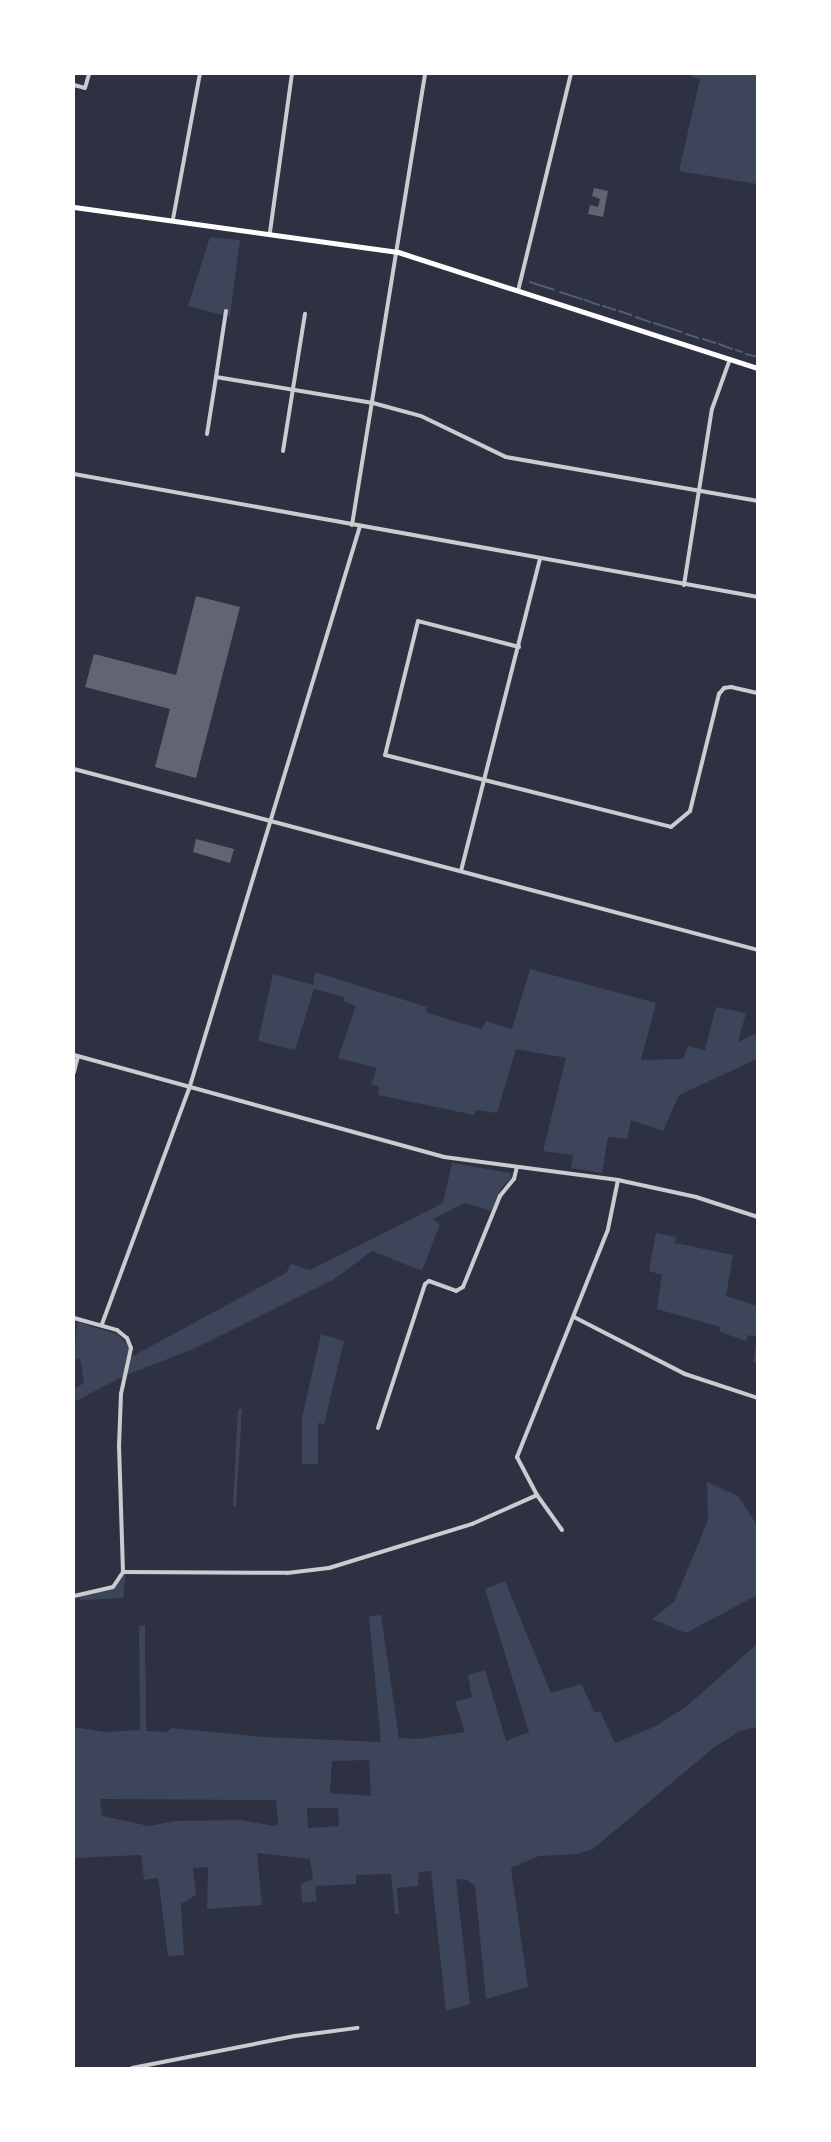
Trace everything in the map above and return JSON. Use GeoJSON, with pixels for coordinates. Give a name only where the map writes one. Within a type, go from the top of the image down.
{"type":"FeatureCollection","features":[{"type":"Feature","properties":{"kind":"main road"},"geometry":{"type":"LineString","coordinates":[[74,207],[270,232],[398,252],[758,368]]}},
{"type":"Feature","properties":{"kind":"street"},"geometry":{"type":"LineString","coordinates":[[74,85],[85,88],[89,74]]}},
{"type":"Feature","properties":{"kind":"street"},"geometry":{"type":"LineString","coordinates":[[173,219],[200,74]]}},
{"type":"Feature","properties":{"kind":"street"},"geometry":{"type":"LineString","coordinates":[[270,232],[292,74]]}},
{"type":"Feature","properties":{"kind":"street"},"geometry":{"type":"LineString","coordinates":[[352,525],[425,74]]}},
{"type":"Feature","properties":{"kind":"street"},"geometry":{"type":"LineString","coordinates":[[518,291],[571,74]]}},
{"type":"Feature","properties":{"kind":"street"},"geometry":{"type":"LineString","coordinates":[[207,434],[226,311]]}},
{"type":"Feature","properties":{"kind":"street"},"geometry":{"type":"LineString","coordinates":[[283,452],[305,314]]}},
{"type":"Feature","properties":{"kind":"street"},"geometry":{"type":"LineString","coordinates":[[684,585],[712,410],[730,359]]}},
{"type":"Feature","properties":{"kind":"street"},"geometry":{"type":"LineString","coordinates":[[216,377],[373,403],[421,416],[479,447],[506,457],[758,501]]}},
{"type":"Feature","properties":{"kind":"street"},"geometry":{"type":"LineString","coordinates":[[74,474],[758,597]]}},
{"type":"Feature","properties":{"kind":"street"},"geometry":{"type":"LineString","coordinates":[[102,1324],[189,1089],[360,526]]}},
{"type":"Feature","properties":{"kind":"street"},"geometry":{"type":"LineString","coordinates":[[461,872],[540,559]]}},
{"type":"Feature","properties":{"kind":"street"},"geometry":{"type":"LineString","coordinates":[[519,647],[418,621],[385,755],[671,827],[690,811],[719,694],[731,687],[758,693]]}},
{"type":"Feature","properties":{"kind":"street"},"geometry":{"type":"LineString","coordinates":[[74,769],[758,950]]}},
{"type":"Feature","properties":{"kind":"street"},"geometry":{"type":"LineString","coordinates":[[74,1072],[76,1056],[189,1089],[444,1157],[618,1180],[696,1197],[758,1217]]}},
{"type":"Feature","properties":{"kind":"street"},"geometry":{"type":"LineString","coordinates":[[378,1428],[424,1284],[429,1281],[456,1290],[463,1287],[500,1196],[514,1179],[517,1167]]}},
{"type":"Feature","properties":{"kind":"street"},"geometry":{"type":"LineString","coordinates":[[562,1530],[537,1495],[517,1457],[608,1229],[618,1180]]}},
{"type":"Feature","properties":{"kind":"street"},"geometry":{"type":"LineString","coordinates":[[574,1317],[685,1374],[758,1398]]}},
{"type":"Feature","properties":{"kind":"street"},"geometry":{"type":"LineString","coordinates":[[74,1318],[102,1324],[127,1338],[132,1348],[121,1394],[119,1445],[123,1572],[113,1587],[74,1596]]}},
{"type":"Feature","properties":{"kind":"street"},"geometry":{"type":"LineString","coordinates":[[123,1572],[304,1572],[428,1539],[537,1495]]}},
{"type":"Feature","properties":{"kind":"street"},"geometry":{"type":"LineString","coordinates":[[132,2068],[295,2036],[357,2028]]}},
{"type":"Feature","properties":{"kind":"shaded area"},"geometry":{"type":"Polygon","coordinates":[[[692,74],[757,74],[757,184],[679,171],[700,79],[691,77],[692,74]]]}},
{"type":"Feature","properties":{"kind":"shaded area"},"geometry":{"type":"Polygon","coordinates":[[[210,237],[240,240],[230,317],[188,306],[210,237]]]}},
{"type":"Feature","properties":{"kind":"shaded area"},"geometry":{"type":"Polygon","coordinates":[[[530,969],[656,1003],[641,1060],[683,1059],[688,1046],[705,1050],[716,1007],[746,1013],[738,1042],[757,1033],[757,1059],[679,1095],[663,1131],[631,1120],[627,1139],[608,1137],[602,1173],[571,1168],[573,1155],[543,1151],[566,1058],[516,1049],[497,1113],[476,1110],[474,1115],[378,1095],[379,1087],[371,1084],[377,1068],[338,1058],[356,1006],[344,1001],[344,997],[314,989],[295,1050],[258,1041],[273,974],[313,985],[315,972],[427,1007],[426,1012],[450,1020],[482,1029],[486,1021],[512,1029],[530,969]]]}},
{"type":"Feature","properties":{"kind":"shaded area"},"geometry":{"type":"Polygon","coordinates":[[[452,1163],[510,1173],[511,1178],[502,1187],[491,1211],[465,1203],[433,1219],[440,1224],[422,1271],[372,1251],[333,1280],[191,1350],[126,1375],[74,1402],[74,1389],[84,1383],[80,1358],[74,1360],[77,1322],[117,1334],[128,1345],[131,1357],[286,1273],[291,1264],[310,1270],[443,1203],[452,1163]]]}},
{"type":"Feature","properties":{"kind":"shaded area"},"geometry":{"type":"Polygon","coordinates":[[[656,1233],[676,1237],[675,1243],[733,1255],[726,1296],[757,1306],[757,1337],[748,1335],[746,1341],[720,1332],[720,1327],[657,1309],[662,1275],[649,1271],[656,1233]]]}},
{"type":"Feature","properties":{"kind":"shaded area"},"geometry":{"type":"Polygon","coordinates":[[[321,1334],[344,1341],[324,1424],[318,1423],[318,1464],[302,1464],[302,1418],[321,1334]]]}},
{"type":"Feature","properties":{"kind":"shaded area"},"geometry":{"type":"Polygon","coordinates":[[[757,1337],[757,1363],[753,1362],[757,1337]]]}},
{"type":"Feature","properties":{"kind":"shaded area"},"geometry":{"type":"Polygon","coordinates":[[[238,1409],[242,1409],[236,1507],[233,1506],[238,1409]]]}},
{"type":"Feature","properties":{"kind":"shaded area"},"geometry":{"type":"Polygon","coordinates":[[[707,1482],[738,1496],[757,1525],[757,1595],[686,1633],[652,1619],[674,1602],[708,1520],[707,1482]]]}},
{"type":"Feature","properties":{"kind":"shaded area"},"geometry":{"type":"Polygon","coordinates":[[[123,1572],[126,1572],[123,1598],[80,1600],[80,1595],[109,1589],[123,1572]]]}},
{"type":"Feature","properties":{"kind":"shaded area"},"geometry":{"type":"Polygon","coordinates":[[[505,1581],[551,1693],[581,1684],[595,1713],[600,1711],[615,1743],[656,1726],[687,1706],[757,1644],[757,1727],[740,1731],[712,1749],[593,1849],[577,1854],[539,1856],[511,1868],[528,1987],[486,1999],[475,1886],[467,1880],[456,1879],[470,2004],[446,2011],[431,1871],[419,1872],[418,1886],[397,1888],[399,1914],[395,1914],[391,1874],[356,1875],[356,1884],[315,1886],[317,1901],[302,1903],[301,1884],[313,1879],[310,1859],[257,1853],[262,1905],[207,1909],[208,1867],[193,1868],[196,1895],[181,1904],[184,1955],[168,1956],[158,1878],[144,1880],[141,1855],[74,1858],[74,1727],[106,1732],[140,1730],[139,1626],[145,1626],[146,1731],[166,1732],[172,1728],[264,1737],[381,1742],[369,1616],[381,1615],[399,1738],[417,1739],[465,1732],[455,1702],[472,1697],[468,1675],[485,1670],[506,1741],[529,1732],[485,1589],[505,1581]],[[369,1760],[332,1761],[330,1793],[371,1796],[369,1760]],[[100,1799],[102,1816],[149,1826],[175,1821],[241,1820],[275,1826],[278,1823],[276,1800],[100,1799]],[[307,1808],[308,1828],[339,1826],[338,1808],[307,1808]]]}},
{"type":"Feature","properties":{"kind":"building"},"geometry":{"type":"Polygon","coordinates":[[[594,188],[608,191],[603,217],[588,214],[590,205],[598,207],[600,199],[592,196],[594,188]]]}},
{"type":"Feature","properties":{"kind":"building"},"geometry":{"type":"Polygon","coordinates":[[[196,596],[240,607],[196,778],[155,767],[170,709],[85,687],[94,654],[176,675],[196,596]]]}},
{"type":"Feature","properties":{"kind":"building"},"geometry":{"type":"Polygon","coordinates":[[[196,839],[234,849],[230,863],[193,852],[196,839]]]}},
{"type":"Feature","properties":{"kind":"waterway"},"geometry":{"type":"LineString","coordinates":[[530,282],[554,290]]}},
{"type":"Feature","properties":{"kind":"waterway"},"geometry":{"type":"LineString","coordinates":[[560,292],[582,299]]}},
{"type":"Feature","properties":{"kind":"waterway"},"geometry":{"type":"LineString","coordinates":[[585,300],[599,305]]}},
{"type":"Feature","properties":{"kind":"waterway"},"geometry":{"type":"LineString","coordinates":[[603,306],[615,310]]}},
{"type":"Feature","properties":{"kind":"waterway"},"geometry":{"type":"LineString","coordinates":[[619,311],[631,315]]}},
{"type":"Feature","properties":{"kind":"waterway"},"geometry":{"type":"LineString","coordinates":[[636,317],[650,322]]}},
{"type":"Feature","properties":{"kind":"waterway"},"geometry":{"type":"LineString","coordinates":[[654,323],[682,332]]}},
{"type":"Feature","properties":{"kind":"waterway"},"geometry":{"type":"LineString","coordinates":[[686,334],[698,338]]}},
{"type":"Feature","properties":{"kind":"waterway"},"geometry":{"type":"LineString","coordinates":[[703,339],[715,343]]}},
{"type":"Feature","properties":{"kind":"waterway"},"geometry":{"type":"LineString","coordinates":[[719,344],[732,349]]}},
{"type":"Feature","properties":{"kind":"waterway"},"geometry":{"type":"LineString","coordinates":[[736,350],[742,352]]}},
{"type":"Feature","properties":{"kind":"waterway"},"geometry":{"type":"LineString","coordinates":[[746,354],[758,357]]}}]}
